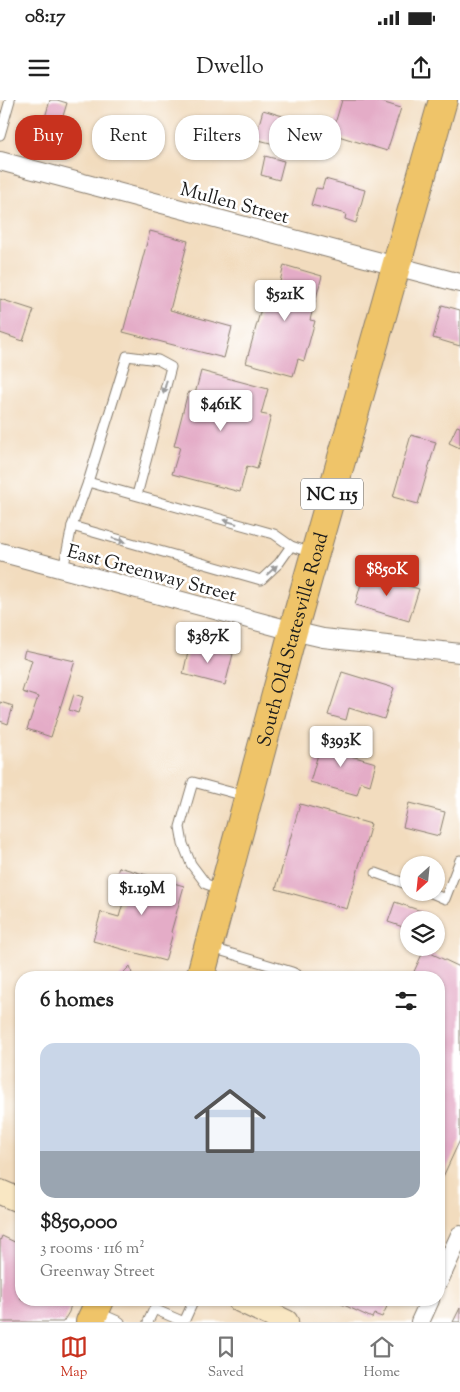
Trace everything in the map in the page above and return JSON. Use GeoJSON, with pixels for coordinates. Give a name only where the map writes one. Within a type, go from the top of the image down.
{"type":"FeatureCollection","features":[{"type":"Feature","properties":{"kind":"main road","name":"South Old Statesville Road"},"geometry":{"type":"LineString","coordinates":[[202,971],[293,632],[303,550],[396,266],[443,100]]}},
{"type":"Feature","properties":{"kind":"main road"},"geometry":{"type":"LineString","coordinates":[[0,1192],[15,1198]]}},
{"type":"Feature","properties":{"kind":"main road"},"geometry":{"type":"LineString","coordinates":[[253,1306],[286,1322]]}},
{"type":"Feature","properties":{"kind":"street","name":"Mullen Street"},"geometry":{"type":"LineString","coordinates":[[0,161],[460,283]]}},
{"type":"Feature","properties":{"kind":"street","name":"East Greenway Street"},"geometry":{"type":"LineString","coordinates":[[0,552],[293,632],[323,638],[460,653]]}},
{"type":"Feature","properties":{"kind":"street"},"geometry":{"type":"LineString","coordinates":[[445,1268],[460,1234]]}},
{"type":"Feature","properties":{"kind":"street"},"geometry":{"type":"LineString","coordinates":[[420,1322],[427,1306]]}},
{"type":"Feature","properties":{"kind":"lane"},"geometry":{"type":"LineString","coordinates":[[0,135],[10,100]]}},
{"type":"Feature","properties":{"kind":"lane"},"geometry":{"type":"LineString","coordinates":[[63,570],[72,526],[88,482],[127,356],[158,360],[170,367],[137,495]]}},
{"type":"Feature","properties":{"kind":"lane"},"geometry":{"type":"LineString","coordinates":[[88,482],[274,534],[303,550]]}},
{"type":"Feature","properties":{"kind":"lane"},"geometry":{"type":"LineString","coordinates":[[72,526],[260,580],[279,563],[303,550]]}},
{"type":"Feature","properties":{"kind":"lane"},"geometry":{"type":"LineString","coordinates":[[223,890],[206,884],[191,864],[183,844],[180,826],[193,782],[248,797]]}},
{"type":"Feature","properties":{"kind":"lane"},"geometry":{"type":"LineString","coordinates":[[445,898],[460,860]]}},
{"type":"Feature","properties":{"kind":"lane"},"geometry":{"type":"LineString","coordinates":[[376,873],[400,882]]}},
{"type":"Feature","properties":{"kind":"lane"},"geometry":{"type":"LineString","coordinates":[[208,947],[289,971]]}},
{"type":"Feature","properties":{"kind":"lane"},"geometry":{"type":"LineString","coordinates":[[148,1322],[154,1309],[184,1322],[191,1306]]}},
{"type":"Feature","properties":{"kind":"lane"},"geometry":{"type":"LineString","coordinates":[[95,1311],[120,1322]]}},
{"type":"Feature","properties":{"kind":"building"},"geometry":{"type":"Polygon","coordinates":[[[50,100],[67,103],[63,115],[46,115],[50,100]]]}},
{"type":"Feature","properties":{"kind":"building"},"geometry":{"type":"Polygon","coordinates":[[[342,100],[375,100],[401,108],[387,151],[341,137],[341,115],[338,115],[342,100]]]}},
{"type":"Feature","properties":{"kind":"building"},"geometry":{"type":"Polygon","coordinates":[[[263,110],[279,115],[269,115],[269,143],[259,140],[259,124],[263,110]]]}},
{"type":"Feature","properties":{"kind":"building"},"geometry":{"type":"Polygon","coordinates":[[[265,156],[269,157],[269,160],[284,161],[279,180],[261,175],[265,156]]]}},
{"type":"Feature","properties":{"kind":"building"},"geometry":{"type":"Polygon","coordinates":[[[325,179],[365,190],[356,223],[345,219],[346,214],[311,205],[316,188],[322,189],[325,179]]]}},
{"type":"Feature","properties":{"kind":"building"},"geometry":{"type":"Polygon","coordinates":[[[150,231],[188,241],[170,310],[232,327],[224,358],[123,332],[150,231]]]}},
{"type":"Feature","properties":{"kind":"building"},"geometry":{"type":"Polygon","coordinates":[[[284,265],[322,276],[310,320],[315,321],[304,361],[298,359],[293,376],[246,363],[267,287],[278,290],[284,265]]]}},
{"type":"Feature","properties":{"kind":"building"},"geometry":{"type":"Polygon","coordinates":[[[0,299],[34,310],[23,341],[0,333],[0,299]]]}},
{"type":"Feature","properties":{"kind":"building"},"geometry":{"type":"Polygon","coordinates":[[[442,305],[460,310],[460,346],[433,338],[442,305]]]}},
{"type":"Feature","properties":{"kind":"building"},"geometry":{"type":"Polygon","coordinates":[[[201,371],[268,389],[261,414],[271,416],[257,469],[247,466],[240,492],[172,474],[180,447],[174,446],[188,392],[195,394],[201,371]]]}},
{"type":"Feature","properties":{"kind":"building"},"geometry":{"type":"Polygon","coordinates":[[[457,426],[460,427],[460,448],[449,443],[457,426]]]}},
{"type":"Feature","properties":{"kind":"building"},"geometry":{"type":"Polygon","coordinates":[[[411,435],[436,442],[418,504],[393,497],[411,435]]]}},
{"type":"Feature","properties":{"kind":"building"},"geometry":{"type":"Polygon","coordinates":[[[364,573],[419,589],[409,621],[355,605],[364,573]]]}},
{"type":"Feature","properties":{"kind":"building"},"geometry":{"type":"Polygon","coordinates":[[[190,643],[233,654],[225,685],[183,674],[190,643]]]}},
{"type":"Feature","properties":{"kind":"building"},"geometry":{"type":"Polygon","coordinates":[[[25,650],[75,661],[51,737],[27,729],[38,697],[22,692],[32,660],[23,657],[25,650]]]}},
{"type":"Feature","properties":{"kind":"building"},"geometry":{"type":"Polygon","coordinates":[[[342,672],[394,688],[384,719],[349,708],[346,720],[328,715],[342,672]]]}},
{"type":"Feature","properties":{"kind":"building"},"geometry":{"type":"Polygon","coordinates":[[[74,694],[83,697],[78,713],[69,710],[74,694]]]}},
{"type":"Feature","properties":{"kind":"building"},"geometry":{"type":"Polygon","coordinates":[[[0,702],[13,706],[8,724],[0,721],[0,702]]]}},
{"type":"Feature","properties":{"kind":"building"},"geometry":{"type":"Polygon","coordinates":[[[323,737],[354,745],[351,756],[376,763],[370,785],[361,782],[357,795],[310,782],[323,737]]]}},
{"type":"Feature","properties":{"kind":"building"},"geometry":{"type":"Polygon","coordinates":[[[409,803],[445,812],[439,836],[403,827],[409,803]]]}},
{"type":"Feature","properties":{"kind":"building"},"geometry":{"type":"Polygon","coordinates":[[[300,804],[371,824],[347,909],[276,889],[300,804]]]}},
{"type":"Feature","properties":{"kind":"building"},"geometry":{"type":"Polygon","coordinates":[[[119,867],[184,886],[165,961],[93,941],[101,912],[119,917],[128,886],[114,883],[119,867]]]}},
{"type":"Feature","properties":{"kind":"building"},"geometry":{"type":"Polygon","coordinates":[[[395,902],[421,911],[400,911],[400,926],[388,922],[395,902]]]}},
{"type":"Feature","properties":{"kind":"building"},"geometry":{"type":"Polygon","coordinates":[[[421,956],[437,956],[460,967],[460,1140],[445,1172],[445,971],[414,971],[421,956]]]}},
{"type":"Feature","properties":{"kind":"building"},"geometry":{"type":"Polygon","coordinates":[[[2,1236],[15,1242],[15,1306],[70,1306],[63,1322],[0,1322],[0,1241],[2,1236]]]}},
{"type":"Feature","properties":{"kind":"building"},"geometry":{"type":"Polygon","coordinates":[[[346,1306],[387,1306],[382,1317],[374,1314],[372,1318],[346,1306]]]}},
{"type":"Feature","properties":{"kind":"building"},"geometry":{"type":"Polygon","coordinates":[[[460,1308],[460,1322],[453,1322],[460,1308]]]}}]}
